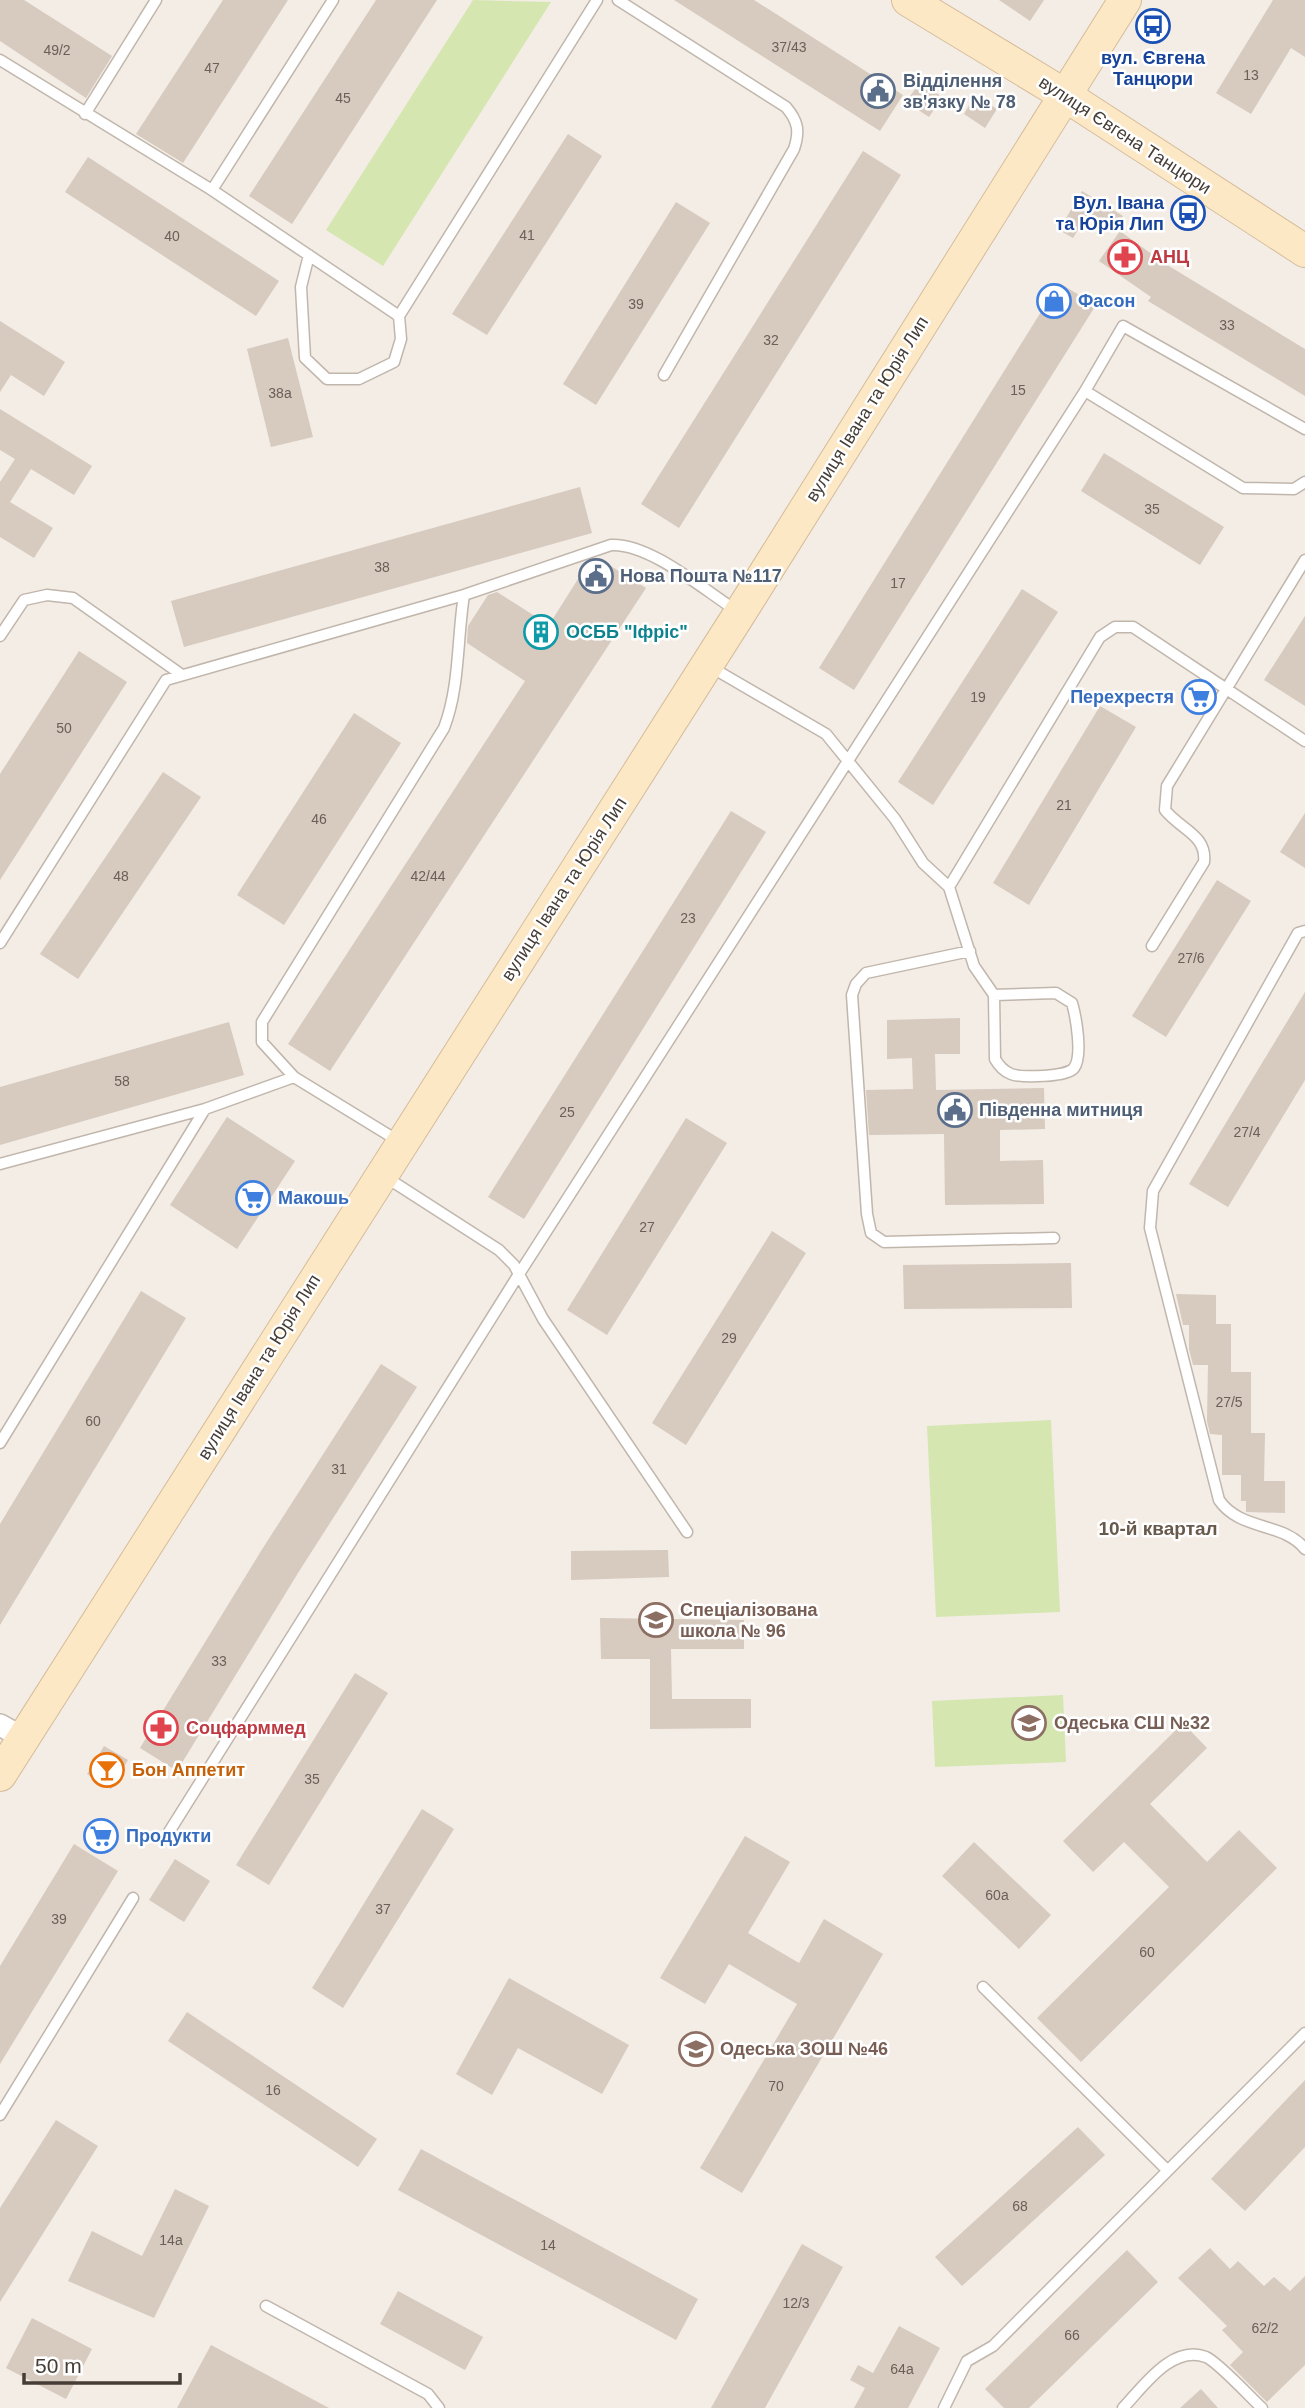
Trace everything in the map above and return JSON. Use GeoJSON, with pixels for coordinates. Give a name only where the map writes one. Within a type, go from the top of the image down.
{"type":"FeatureCollection","features":[{"type":"Feature","properties":{"kind":"street","name":"вулиця Євгена Танцюри"},"geometry":{"type":"LineString","coordinates":[[908,0],[1063,94],[1305,251]]}},
{"type":"Feature","properties":{"kind":"street","name":"вулиця Івана та Юрія Лип"},"geometry":{"type":"LineString","coordinates":[[0,1775],[11,1732],[382,1175],[740,613],[1063,94],[1125,0]]}},
{"type":"Feature","properties":{"kind":"lane"},"geometry":{"type":"LineString","coordinates":[[85,114],[156,0]]}},
{"type":"Feature","properties":{"kind":"lane"},"geometry":{"type":"LineString","coordinates":[[212,190],[332,0]]}},
{"type":"Feature","properties":{"kind":"lane"},"geometry":{"type":"LineString","coordinates":[[309,255],[301,287],[305,358],[327,379],[359,379],[394,362],[401,339],[400,316],[597,0]]}},
{"type":"Feature","properties":{"kind":"lane"},"geometry":{"type":"LineString","coordinates":[[618,0],[786,107],[795,118],[799,133],[794,149],[664,375]]}},
{"type":"Feature","properties":{"kind":"lane"},"geometry":{"type":"LineString","coordinates":[[0,60],[212,190],[400,316]]}},
{"type":"Feature","properties":{"kind":"lane"},"geometry":{"type":"LineString","coordinates":[[169,1832],[519,1274],[1124,326],[1305,429]]}},
{"type":"Feature","properties":{"kind":"lane"},"geometry":{"type":"LineString","coordinates":[[1085,391],[1243,488],[1294,489],[1305,482]]}},
{"type":"Feature","properties":{"kind":"lane"},"geometry":{"type":"LineString","coordinates":[[0,943],[166,680],[464,595],[611,545],[623,544],[645,552],[740,613]]}},
{"type":"Feature","properties":{"kind":"lane"},"geometry":{"type":"LineString","coordinates":[[1152,946],[1204,862],[1205,849],[1202,842],[1175,823],[1165,810],[1167,786],[1305,560]]}},
{"type":"Feature","properties":{"kind":"lane"},"geometry":{"type":"LineString","coordinates":[[0,636],[24,600],[47,595],[73,598],[182,675]]}},
{"type":"Feature","properties":{"kind":"lane"},"geometry":{"type":"LineString","coordinates":[[402,1143],[294,1077],[262,1042],[262,1022],[444,728],[454,688],[464,595]]}},
{"type":"Feature","properties":{"kind":"lane"},"geometry":{"type":"LineString","coordinates":[[949,887],[1100,637],[1115,627],[1133,627],[1225,691],[1305,741]]}},
{"type":"Feature","properties":{"kind":"lane"},"geometry":{"type":"LineString","coordinates":[[707,665],[826,734],[895,819],[923,863],[949,887],[974,966],[994,995],[995,1059],[999,1068],[1013,1075],[1065,1075],[1074,1069],[1077,1061],[1077,1022],[1072,1003],[1056,993],[994,995]]}},
{"type":"Feature","properties":{"kind":"lane"},"geometry":{"type":"LineString","coordinates":[[1305,931],[1298,933],[1153,1191],[1150,1204],[1150,1228],[1219,1500],[1227,1511],[1245,1522],[1294,1538],[1305,1549]]}},
{"type":"Feature","properties":{"kind":"lane"},"geometry":{"type":"LineString","coordinates":[[970,951],[866,973],[856,984],[852,995],[867,1214],[871,1233],[884,1242],[1054,1238]]}},
{"type":"Feature","properties":{"kind":"lane"},"geometry":{"type":"LineString","coordinates":[[0,1164],[205,1109],[294,1077]]}},
{"type":"Feature","properties":{"kind":"lane"},"geometry":{"type":"LineString","coordinates":[[0,1443],[205,1109]]}},
{"type":"Feature","properties":{"kind":"lane"},"geometry":{"type":"LineString","coordinates":[[382,1175],[499,1250],[519,1274],[542,1319],[687,1532]]}},
{"type":"Feature","properties":{"kind":"lane"},"geometry":{"type":"LineString","coordinates":[[0,2115],[133,1898]]}},
{"type":"Feature","properties":{"kind":"lane"},"geometry":{"type":"LineString","coordinates":[[983,1987],[1167,2169]]}},
{"type":"Feature","properties":{"kind":"lane"},"geometry":{"type":"LineString","coordinates":[[944,2408],[967,2361],[993,2346],[1305,2033]]}},
{"type":"Feature","properties":{"kind":"lane"},"geometry":{"type":"LineString","coordinates":[[267,2306],[428,2394],[439,2408]]}},
{"type":"Feature","properties":{"kind":"lane"},"geometry":{"type":"LineString","coordinates":[[1123,2408],[1167,2363],[1187,2355],[1207,2357],[1262,2408]]}},
{"type":"Feature","properties":{"kind":"green space"},"geometry":{"type":"Polygon","coordinates":[[[473,0],[551,2],[383,266],[326,230],[473,0]]]}},
{"type":"Feature","properties":{"kind":"green space"},"geometry":{"type":"Polygon","coordinates":[[[1051,1420],[1060,1612],[936,1617],[927,1426],[1051,1420]]]}},
{"type":"Feature","properties":{"kind":"green space"},"geometry":{"type":"Polygon","coordinates":[[[1063,1695],[1066,1762],[935,1767],[932,1701],[1063,1695]]]}},
{"type":"Feature","properties":{"kind":"building"},"geometry":{"type":"Polygon","coordinates":[[[0,0],[24,0],[112,56],[86,98],[0,41],[0,0]]]}},
{"type":"Feature","properties":{"kind":"building"},"geometry":{"type":"Polygon","coordinates":[[[223,0],[288,0],[183,163],[136,134],[223,0]]]}},
{"type":"Feature","properties":{"kind":"building"},"geometry":{"type":"Polygon","coordinates":[[[376,0],[437,0],[292,224],[249,196],[376,0]]]}},
{"type":"Feature","properties":{"kind":"building"},"geometry":{"type":"Polygon","coordinates":[[[674,0],[754,0],[903,95],[880,131],[674,0]]]}},
{"type":"Feature","properties":{"kind":"building"},"geometry":{"type":"Polygon","coordinates":[[[999,0],[1044,0],[1030,21],[999,0]]]}},
{"type":"Feature","properties":{"kind":"building"},"geometry":{"type":"Polygon","coordinates":[[[1273,0],[1305,0],[1305,57],[1291,48],[1251,114],[1216,93],[1273,0]]]}},
{"type":"Feature","properties":{"kind":"building"},"geometry":{"type":"Polygon","coordinates":[[[920,82],[939,95],[940,101],[929,117],[906,102],[920,82]]]}},
{"type":"Feature","properties":{"kind":"building"},"geometry":{"type":"Polygon","coordinates":[[[975,95],[997,109],[985,128],[964,114],[975,95]]]}},
{"type":"Feature","properties":{"kind":"building"},"geometry":{"type":"Polygon","coordinates":[[[568,134],[602,156],[487,335],[452,314],[568,134]]]}},
{"type":"Feature","properties":{"kind":"building"},"geometry":{"type":"Polygon","coordinates":[[[863,151],[901,175],[679,528],[641,504],[863,151]]]}},
{"type":"Feature","properties":{"kind":"building"},"geometry":{"type":"Polygon","coordinates":[[[88,157],[279,281],[256,316],[65,192],[88,157]]]}},
{"type":"Feature","properties":{"kind":"building"},"geometry":{"type":"Polygon","coordinates":[[[1082,191],[1123,216],[1113,230],[1087,215],[1073,238],[1059,230],[1082,191]]]}},
{"type":"Feature","properties":{"kind":"building"},"geometry":{"type":"Polygon","coordinates":[[[676,202],[710,223],[596,405],[563,384],[676,202]]]}},
{"type":"Feature","properties":{"kind":"building"},"geometry":{"type":"Polygon","coordinates":[[[1120,231],[1164,263],[1305,349],[1305,396],[1148,301],[1151,297],[1099,261],[1120,231]]]}},
{"type":"Feature","properties":{"kind":"building"},"geometry":{"type":"Polygon","coordinates":[[[1059,283],[1096,305],[854,690],[819,668],[1059,283]]]}},
{"type":"Feature","properties":{"kind":"building"},"geometry":{"type":"Polygon","coordinates":[[[0,321],[65,362],[44,396],[11,375],[0,392],[0,321]]]}},
{"type":"Feature","properties":{"kind":"building"},"geometry":{"type":"Polygon","coordinates":[[[288,338],[313,437],[271,447],[247,349],[288,338]]]}},
{"type":"Feature","properties":{"kind":"building"},"geometry":{"type":"Polygon","coordinates":[[[0,409],[92,466],[74,495],[31,469],[10,502],[53,528],[34,558],[0,537],[0,482],[15,459],[0,450],[0,409]]]}},
{"type":"Feature","properties":{"kind":"building"},"geometry":{"type":"Polygon","coordinates":[[[1104,453],[1224,527],[1200,565],[1081,491],[1104,453]]]}},
{"type":"Feature","properties":{"kind":"building"},"geometry":{"type":"Polygon","coordinates":[[[580,487],[592,533],[184,647],[171,601],[580,487]]]}},
{"type":"Feature","properties":{"kind":"building"},"geometry":{"type":"Polygon","coordinates":[[[598,558],[646,588],[330,1071],[288,1044],[525,681],[467,643],[468,626],[488,595],[497,592],[549,625],[590,560],[598,558]]]}},
{"type":"Feature","properties":{"kind":"building"},"geometry":{"type":"Polygon","coordinates":[[[1022,589],[1058,612],[933,805],[898,782],[1022,589]]]}},
{"type":"Feature","properties":{"kind":"building"},"geometry":{"type":"Polygon","coordinates":[[[1305,616],[1305,706],[1264,680],[1305,616]]]}},
{"type":"Feature","properties":{"kind":"building"},"geometry":{"type":"Polygon","coordinates":[[[79,651],[127,682],[0,880],[0,774],[79,651]]]}},
{"type":"Feature","properties":{"kind":"building"},"geometry":{"type":"Polygon","coordinates":[[[1100,706],[1136,727],[1029,905],[993,883],[1100,706]]]}},
{"type":"Feature","properties":{"kind":"building"},"geometry":{"type":"Polygon","coordinates":[[[354,713],[401,743],[284,925],[237,895],[354,713]]]}},
{"type":"Feature","properties":{"kind":"building"},"geometry":{"type":"Polygon","coordinates":[[[163,772],[201,797],[78,979],[40,954],[163,772]]]}},
{"type":"Feature","properties":{"kind":"building"},"geometry":{"type":"Polygon","coordinates":[[[731,811],[766,832],[524,1219],[488,1197],[731,811]]]}},
{"type":"Feature","properties":{"kind":"building"},"geometry":{"type":"Polygon","coordinates":[[[1305,813],[1305,868],[1280,852],[1305,813]]]}},
{"type":"Feature","properties":{"kind":"building"},"geometry":{"type":"Polygon","coordinates":[[[1217,880],[1251,901],[1166,1037],[1132,1016],[1217,880]]]}},
{"type":"Feature","properties":{"kind":"building"},"geometry":{"type":"Polygon","coordinates":[[[1305,992],[1305,1080],[1228,1207],[1189,1184],[1305,992]]]}},
{"type":"Feature","properties":{"kind":"building","name":"Південна митниця"},"geometry":{"type":"Polygon","coordinates":[[[960,1018],[960,1054],[935,1054],[936,1090],[1044,1088],[1045,1129],[1000,1130],[1000,1161],[1043,1160],[1044,1204],[945,1205],[944,1134],[869,1135],[866,1090],[913,1089],[912,1058],[887,1059],[887,1020],[960,1018]]]}},
{"type":"Feature","properties":{"kind":"building"},"geometry":{"type":"Polygon","coordinates":[[[229,1022],[244,1075],[0,1145],[0,1087],[229,1022]]]}},
{"type":"Feature","properties":{"kind":"building"},"geometry":{"type":"Polygon","coordinates":[[[227,1117],[295,1161],[237,1249],[170,1205],[227,1117]]]}},
{"type":"Feature","properties":{"kind":"building"},"geometry":{"type":"Polygon","coordinates":[[[686,1118],[727,1143],[607,1335],[567,1310],[686,1118]]]}},
{"type":"Feature","properties":{"kind":"building"},"geometry":{"type":"Polygon","coordinates":[[[772,1231],[806,1253],[686,1445],[652,1423],[772,1231]]]}},
{"type":"Feature","properties":{"kind":"building"},"geometry":{"type":"Polygon","coordinates":[[[1071,1263],[1072,1308],[904,1309],[903,1265],[1071,1263]]]}},
{"type":"Feature","properties":{"kind":"building"},"geometry":{"type":"Polygon","coordinates":[[[141,1291],[186,1318],[0,1625],[0,1524],[141,1291]]]}},
{"type":"Feature","properties":{"kind":"building"},"geometry":{"type":"Polygon","coordinates":[[[1176,1294],[1216,1295],[1216,1324],[1231,1324],[1231,1372],[1251,1372],[1251,1433],[1265,1433],[1264,1481],[1285,1481],[1285,1513],[1246,1512],[1246,1501],[1241,1501],[1241,1475],[1222,1475],[1222,1435],[1210,1434],[1207,1421],[1208,1365],[1193,1365],[1189,1349],[1189,1325],[1183,1325],[1176,1294]]]}},
{"type":"Feature","properties":{"kind":"building"},"geometry":{"type":"Polygon","coordinates":[[[381,1364],[417,1387],[298,1573],[177,1771],[140,1748],[261,1551],[381,1364]]]}},
{"type":"Feature","properties":{"kind":"building"},"geometry":{"type":"Polygon","coordinates":[[[668,1550],[669,1577],[571,1580],[571,1551],[668,1550]]]}},
{"type":"Feature","properties":{"kind":"building"},"geometry":{"type":"Polygon","coordinates":[[[600,1618],[744,1620],[744,1649],[671,1649],[672,1699],[751,1699],[751,1728],[650,1729],[650,1659],[601,1659],[600,1618]]]}},
{"type":"Feature","properties":{"kind":"building"},"geometry":{"type":"Polygon","coordinates":[[[355,1673],[388,1693],[269,1885],[236,1865],[355,1673]]]}},
{"type":"Feature","properties":{"kind":"building"},"geometry":{"type":"Polygon","coordinates":[[[1183,1723],[1207,1748],[1150,1804],[1207,1862],[1239,1830],[1277,1868],[1081,2062],[1037,2018],[1169,1887],[1124,1842],[1093,1872],[1063,1841],[1183,1723]]]}},
{"type":"Feature","properties":{"kind":"building"},"geometry":{"type":"Polygon","coordinates":[[[104,1746],[128,1760],[111,1789],[87,1774],[104,1746]]]}},
{"type":"Feature","properties":{"kind":"building"},"geometry":{"type":"Polygon","coordinates":[[[422,1809],[454,1829],[343,2008],[312,1988],[422,1809]]]}},
{"type":"Feature","properties":{"kind":"building"},"geometry":{"type":"Polygon","coordinates":[[[745,1836],[790,1862],[748,1933],[799,1963],[824,1919],[883,1954],[742,2193],[700,2168],[797,2004],[729,1964],[705,2004],[660,1978],[745,1836]]]}},
{"type":"Feature","properties":{"kind":"building"},"geometry":{"type":"Polygon","coordinates":[[[974,1842],[1051,1915],[1019,1949],[942,1876],[974,1842]]]}},
{"type":"Feature","properties":{"kind":"building"},"geometry":{"type":"Polygon","coordinates":[[[74,1844],[118,1871],[0,2064],[0,1966],[74,1844]]]}},
{"type":"Feature","properties":{"kind":"building"},"geometry":{"type":"Polygon","coordinates":[[[175,1859],[210,1881],[184,1922],[149,1900],[175,1859]]]}},
{"type":"Feature","properties":{"kind":"building"},"geometry":{"type":"Polygon","coordinates":[[[509,1978],[629,2045],[602,2094],[518,2048],[492,2095],[456,2074],[509,1978]]]}},
{"type":"Feature","properties":{"kind":"building"},"geometry":{"type":"Polygon","coordinates":[[[187,2012],[377,2139],[358,2167],[168,2041],[187,2012]]]}},
{"type":"Feature","properties":{"kind":"building"},"geometry":{"type":"Polygon","coordinates":[[[1305,2080],[1305,2147],[1245,2211],[1211,2179],[1305,2080]]]}},
{"type":"Feature","properties":{"kind":"building"},"geometry":{"type":"Polygon","coordinates":[[[56,2120],[98,2146],[0,2302],[0,2208],[56,2120]]]}},
{"type":"Feature","properties":{"kind":"building"},"geometry":{"type":"Polygon","coordinates":[[[1078,2127],[1105,2155],[962,2286],[935,2257],[1078,2127]]]}},
{"type":"Feature","properties":{"kind":"building"},"geometry":{"type":"Polygon","coordinates":[[[421,2149],[698,2299],[676,2340],[398,2190],[421,2149]]]}},
{"type":"Feature","properties":{"kind":"building"},"geometry":{"type":"Polygon","coordinates":[[[175,2189],[209,2206],[154,2318],[68,2281],[92,2231],[142,2256],[175,2189]]]}},
{"type":"Feature","properties":{"kind":"building"},"geometry":{"type":"Polygon","coordinates":[[[802,2244],[843,2267],[765,2408],[711,2408],[802,2244]]]}},
{"type":"Feature","properties":{"kind":"building"},"geometry":{"type":"Polygon","coordinates":[[[1210,2248],[1230,2269],[1238,2261],[1264,2286],[1274,2277],[1290,2291],[1305,2276],[1305,2365],[1267,2402],[1230,2365],[1243,2352],[1222,2330],[1227,2326],[1178,2278],[1210,2248]]]}},
{"type":"Feature","properties":{"kind":"building"},"geometry":{"type":"Polygon","coordinates":[[[1127,2250],[1158,2282],[1029,2408],[1004,2408],[985,2389],[1127,2250]]]}},
{"type":"Feature","properties":{"kind":"building"},"geometry":{"type":"Polygon","coordinates":[[[398,2291],[483,2337],[465,2370],[380,2324],[398,2291]]]}},
{"type":"Feature","properties":{"kind":"building"},"geometry":{"type":"Polygon","coordinates":[[[32,2318],[92,2349],[66,2399],[6,2368],[32,2318]]]}},
{"type":"Feature","properties":{"kind":"building"},"geometry":{"type":"Polygon","coordinates":[[[899,2326],[940,2348],[908,2408],[854,2408],[865,2388],[850,2380],[858,2365],[873,2373],[899,2326]]]}},
{"type":"Feature","properties":{"kind":"building"},"geometry":{"type":"Polygon","coordinates":[[[211,2345],[329,2408],[177,2408],[211,2345]]]}},
{"type":"Feature","properties":{"kind":"building"},"geometry":{"type":"Polygon","coordinates":[[[1201,2389],[1218,2408],[1180,2408],[1201,2389]]]}},
{"type":"Feature","properties":{"kind":"place","name":"вул. Євгена Танцюри"},"geometry":{"type":"Point","coordinates":[1153,26]}},
{"type":"Feature","properties":{"kind":"place","name":"Відділення зв'язку № 78"},"geometry":{"type":"Point","coordinates":[878,91]}},
{"type":"Feature","properties":{"kind":"place","name":"Вул. Івана та Юрія Лип"},"geometry":{"type":"Point","coordinates":[1188,213]}},
{"type":"Feature","properties":{"kind":"place","name":"АНЦ"},"geometry":{"type":"Point","coordinates":[1125,257]}},
{"type":"Feature","properties":{"kind":"place","name":"Фасон"},"geometry":{"type":"Point","coordinates":[1054,301]}},
{"type":"Feature","properties":{"kind":"place","name":"Нова Пошта №117"},"geometry":{"type":"Point","coordinates":[596,576]}},
{"type":"Feature","properties":{"kind":"place","name":"ОСББ \"Іфріс\""},"geometry":{"type":"Point","coordinates":[541,632]}},
{"type":"Feature","properties":{"kind":"place","name":"Перехрестя"},"geometry":{"type":"Point","coordinates":[1199,697]}},
{"type":"Feature","properties":{"kind":"place","name":"Південна митниця"},"geometry":{"type":"Point","coordinates":[955,1110]}},
{"type":"Feature","properties":{"kind":"place","name":"Макошь"},"geometry":{"type":"Point","coordinates":[253,1198]}},
{"type":"Feature","properties":{"kind":"place","name":"Спеціалізована школа № 96"},"geometry":{"type":"Point","coordinates":[656,1620]}},
{"type":"Feature","properties":{"kind":"place","name":"Одеська СШ №32"},"geometry":{"type":"Point","coordinates":[1029,1723]}},
{"type":"Feature","properties":{"kind":"place","name":"Соцфарммед"},"geometry":{"type":"Point","coordinates":[161,1728]}},
{"type":"Feature","properties":{"kind":"place","name":"Бон Аппетит"},"geometry":{"type":"Point","coordinates":[107,1770]}},
{"type":"Feature","properties":{"kind":"place","name":"Продукти"},"geometry":{"type":"Point","coordinates":[101,1836]}},
{"type":"Feature","properties":{"kind":"place","name":"Одеська ЗОШ №46"},"geometry":{"type":"Point","coordinates":[696,2049]}},
{"type":"Feature","properties":{"kind":"district","name":"10-й квартал"},"geometry":{"type":"Point","coordinates":[1158,1528]}}]}
